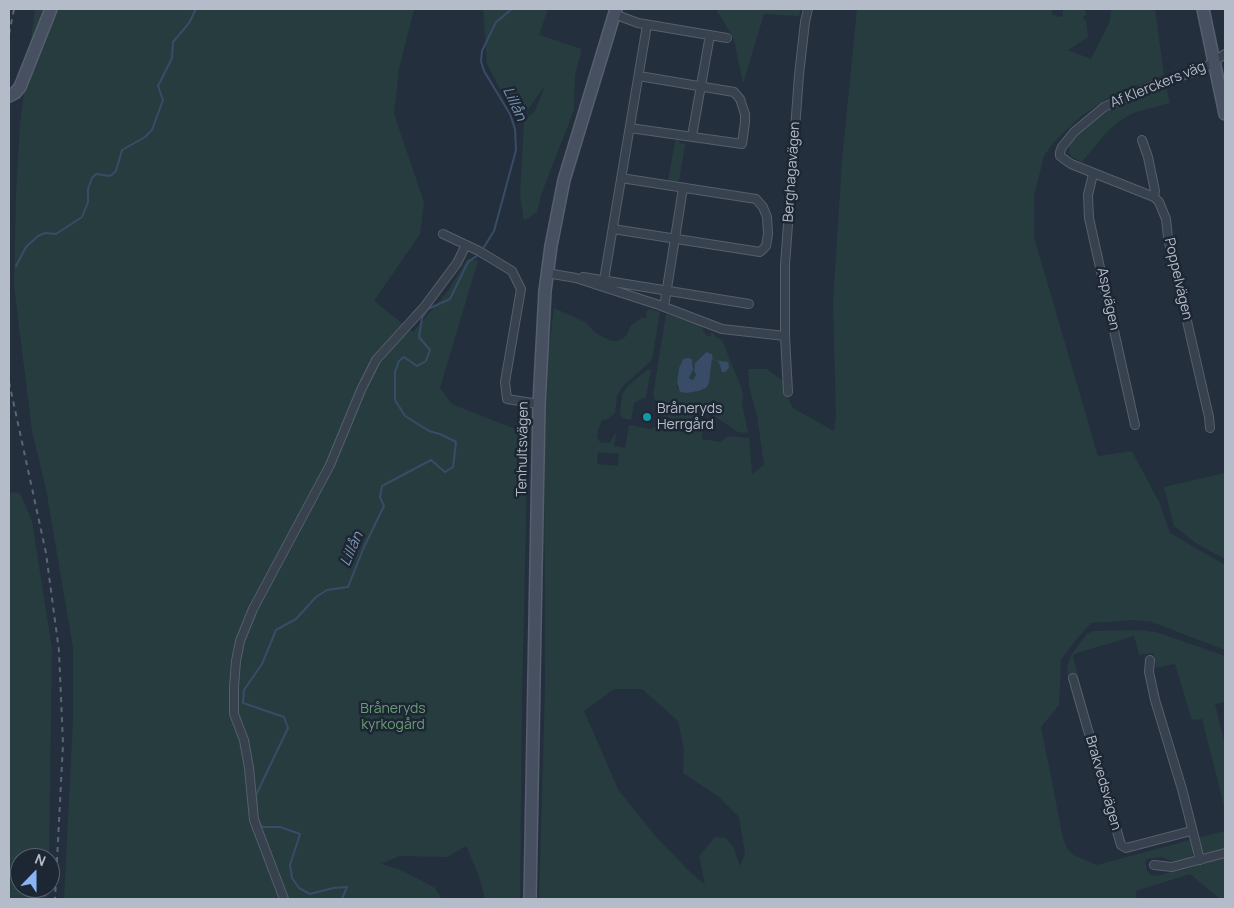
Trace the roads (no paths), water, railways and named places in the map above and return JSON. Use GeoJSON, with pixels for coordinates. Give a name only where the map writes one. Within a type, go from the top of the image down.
{"type":"FeatureCollection","features":[{"type":"Feature","properties":{"kind":"street"},"geometry":{"type":"LineString","coordinates":[[9,96],[20,88],[51,9]]}},
{"type":"Feature","properties":{"kind":"street","name":"Berghagavägen"},"geometry":{"type":"LineString","coordinates":[[788,392],[785,336],[785,265],[800,75],[808,9]]}},
{"type":"Feature","properties":{"kind":"street"},"geometry":{"type":"LineString","coordinates":[[1203,9],[1225,114]]}},
{"type":"Feature","properties":{"kind":"street"},"geometry":{"type":"LineString","coordinates":[[615,11],[636,23],[727,38]]}},
{"type":"Feature","properties":{"kind":"street","name":"Tenhultsvägen"},"geometry":{"type":"LineString","coordinates":[[530,899],[542,316],[556,216],[564,180],[615,11]]}},
{"type":"Feature","properties":{"kind":"street"},"geometry":{"type":"LineString","coordinates":[[604,280],[647,25]]}},
{"type":"Feature","properties":{"kind":"street"},"geometry":{"type":"LineString","coordinates":[[692,136],[710,35]]}},
{"type":"Feature","properties":{"kind":"street","name":"Af Klerckers väg"},"geometry":{"type":"LineString","coordinates":[[1093,174],[1071,164],[1060,156],[1062,147],[1092,115],[1113,102],[1151,86],[1203,69],[1225,54]]}},
{"type":"Feature","properties":{"kind":"street"},"geometry":{"type":"LineString","coordinates":[[630,128],[742,144],[745,114],[736,93],[733,91],[639,76]]}},
{"type":"Feature","properties":{"kind":"street"},"geometry":{"type":"LineString","coordinates":[[1093,174],[1154,198],[1155,191],[1148,157],[1142,140]]}},
{"type":"Feature","properties":{"kind":"street","name":"Aspvägen"},"geometry":{"type":"LineString","coordinates":[[1093,174],[1088,195],[1089,218],[1135,425]]}},
{"type":"Feature","properties":{"kind":"street"},"geometry":{"type":"LineString","coordinates":[[613,229],[760,252],[766,246],[768,234],[767,217],[763,207],[757,200],[621,178]]}},
{"type":"Feature","properties":{"kind":"street"},"geometry":{"type":"LineString","coordinates":[[664,307],[683,188]]}},
{"type":"Feature","properties":{"kind":"street","name":"Poppelvägen"},"geometry":{"type":"LineString","coordinates":[[1154,198],[1160,202],[1166,219],[1168,238],[1210,428]]}},
{"type":"Feature","properties":{"kind":"street"},"geometry":{"type":"LineString","coordinates":[[443,234],[479,251],[512,271],[521,289],[505,382],[507,399],[539,404]]}},
{"type":"Feature","properties":{"kind":"street"},"geometry":{"type":"LineString","coordinates":[[284,899],[254,820],[244,740],[234,714],[234,687],[240,641],[253,608],[330,465],[361,390],[376,360],[425,306],[457,263],[466,245]]}},
{"type":"Feature","properties":{"kind":"street"},"geometry":{"type":"LineString","coordinates":[[547,272],[576,278],[664,307],[722,329],[785,336]]}},
{"type":"Feature","properties":{"kind":"street"},"geometry":{"type":"LineString","coordinates":[[576,278],[589,277],[749,304]]}},
{"type":"Feature","properties":{"kind":"street"},"geometry":{"type":"LineString","coordinates":[[1150,660],[1149,672],[1200,860]]}},
{"type":"Feature","properties":{"kind":"street","name":"Brakvedsvägen"},"geometry":{"type":"LineString","coordinates":[[1073,678],[1120,845],[1126,848],[1191,830]]}},
{"type":"Feature","properties":{"kind":"street"},"geometry":{"type":"LineString","coordinates":[[1154,865],[1172,867],[1225,853]]}},
{"type":"Feature","properties":{"kind":"water"},"geometry":{"type":"Polygon","coordinates":[[[706,352],[712,354],[713,359],[709,383],[706,388],[687,393],[680,392],[677,382],[679,368],[683,359],[692,359],[693,370],[689,378],[693,380],[696,375],[694,371],[695,363],[706,352]]]}},
{"type":"Feature","properties":{"kind":"water"},"geometry":{"type":"Polygon","coordinates":[[[715,360],[728,362],[729,368],[722,372],[719,362],[715,360]]]}},
{"type":"Feature","properties":{"kind":"waterway"},"geometry":{"type":"LineString","coordinates":[[16,266],[26,247],[38,236],[45,233],[56,234],[82,217],[88,202],[88,189],[92,178],[96,174],[110,176],[116,171],[122,150],[145,137],[152,130],[163,100],[158,86],[172,58],[173,42],[189,23],[196,9]]}},
{"type":"Feature","properties":{"kind":"waterway","name":"Lillån"},"geometry":{"type":"LineString","coordinates":[[484,247],[494,231],[516,150],[515,129],[510,114],[484,71],[481,61],[482,51],[496,22],[512,9]]}},
{"type":"Feature","properties":{"kind":"waterway","name":"Lillån"},"geometry":{"type":"LineString","coordinates":[[257,813],[256,795],[288,728],[284,717],[243,703],[244,690],[262,664],[276,630],[296,619],[316,597],[327,590],[348,587],[364,547],[384,506],[380,497],[382,486],[431,460],[445,472],[453,467],[456,442],[429,431],[405,416],[395,400],[395,372],[399,361],[404,357],[417,366],[426,361],[430,350],[419,337],[422,318],[428,309],[450,299],[468,262],[478,255]]}},
{"type":"Feature","properties":{"kind":"waterway","name":"Lillån"},"geometry":{"type":"LineString","coordinates":[[257,818],[262,827],[280,827],[300,834],[290,865],[292,878],[299,888],[310,894],[333,888],[347,887],[342,899]]}},
{"type":"Feature","properties":{"kind":"railway"},"geometry":{"type":"LineString","coordinates":[[9,34],[14,9]]}},
{"type":"Feature","properties":{"kind":"railway"},"geometry":{"type":"LineString","coordinates":[[9,382],[46,553],[59,651],[63,744],[55,899]]}},
{"type":"Feature","properties":{"kind":"place","name":"Bråneryds Herrgård"},"geometry":{"type":"Point","coordinates":[647,417]}},
{"type":"Feature","properties":{"kind":"park label","name":"Bråneryds kyrkogård"},"geometry":{"type":"Point","coordinates":[393,718]}}]}
